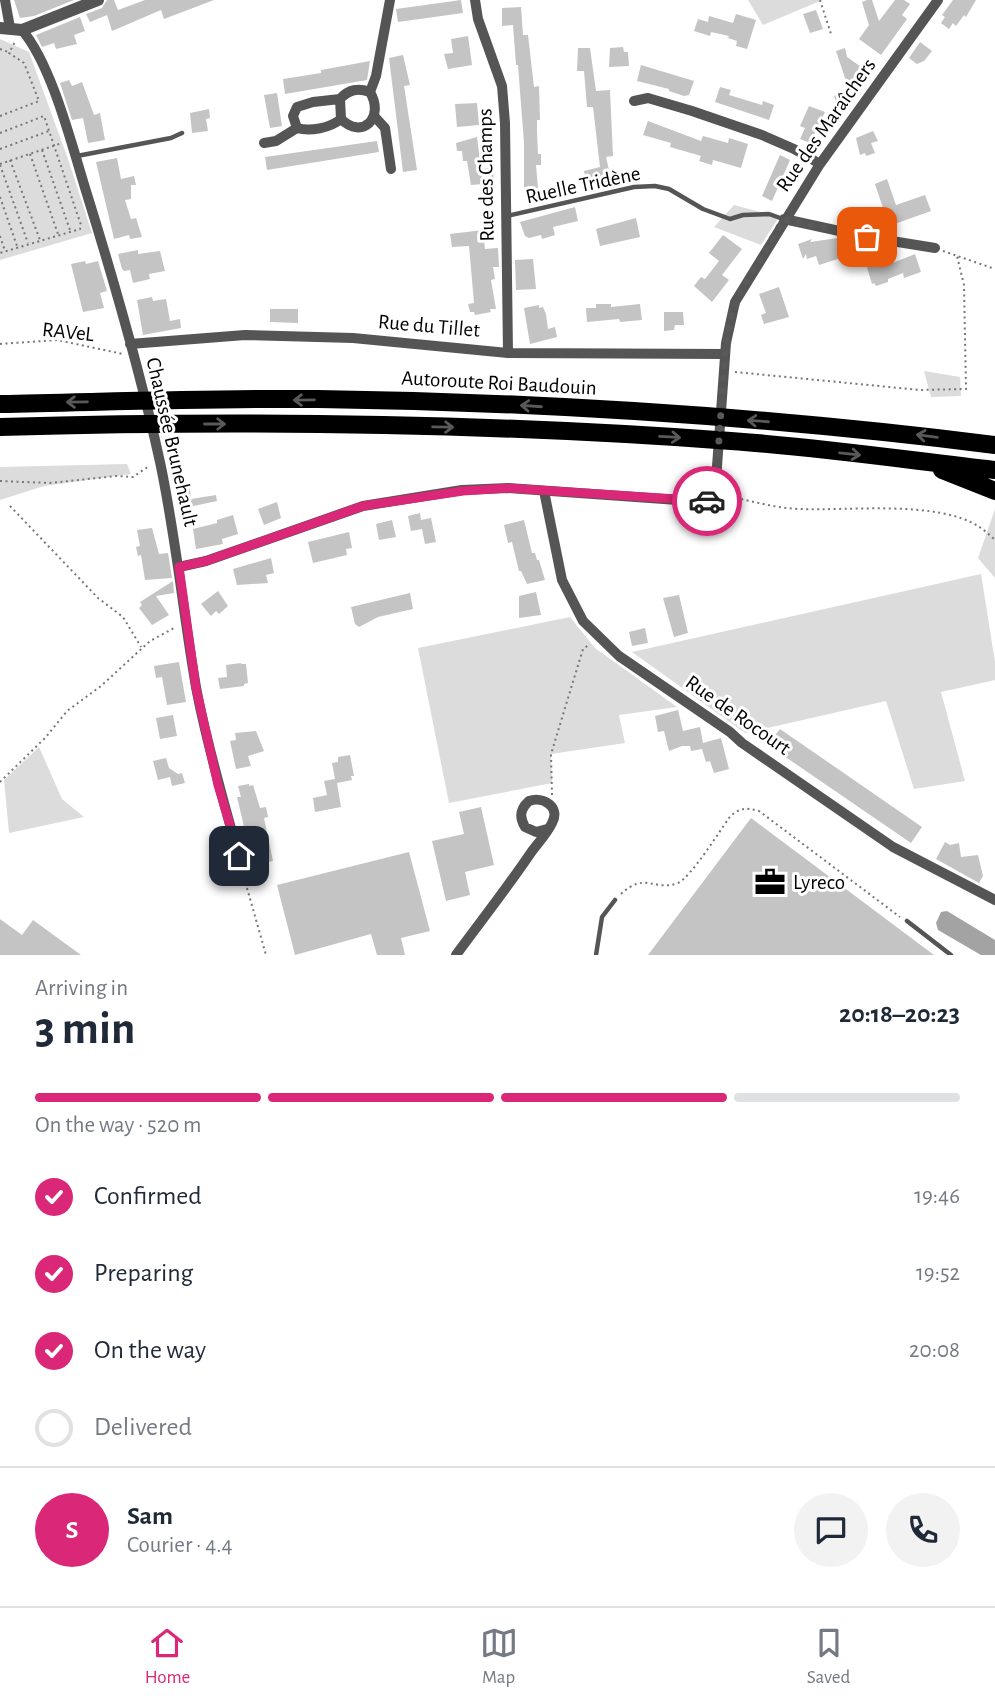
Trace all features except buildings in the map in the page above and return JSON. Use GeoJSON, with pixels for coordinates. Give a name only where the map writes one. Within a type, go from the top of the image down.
{"type":"FeatureCollection","features":[{"type":"Feature","properties":{"kind":"highway","name":"Autoroute Roi Baudouin"},"geometry":{"type":"LineString","coordinates":[[0,404],[317,399],[506,405],[827,425],[995,445]]}},
{"type":"Feature","properties":{"kind":"highway"},"geometry":{"type":"LineString","coordinates":[[0,428],[149,424],[505,428],[733,441],[995,470]]}},
{"type":"Feature","properties":{"kind":"highway"},"geometry":{"type":"LineString","coordinates":[[926,462],[995,491]]}},
{"type":"Feature","properties":{"kind":"street","name":"Chaussée Brunehault"},"geometry":{"type":"LineString","coordinates":[[5,0],[11,29],[35,48],[70,140],[130,344],[160,463],[179,567],[196,688],[218,785],[244,877]]}},
{"type":"Feature","properties":{"kind":"street"},"geometry":{"type":"LineString","coordinates":[[11,29],[98,0]]}},
{"type":"Feature","properties":{"kind":"street"},"geometry":{"type":"LineString","coordinates":[[340,99],[341,119],[346,124],[359,128],[369,124],[375,117],[377,108],[370,92],[376,76],[390,0]]}},
{"type":"Feature","properties":{"kind":"street","name":"Rue des Champs"},"geometry":{"type":"LineString","coordinates":[[475,0],[478,19],[502,86],[505,123],[508,353]]}},
{"type":"Feature","properties":{"kind":"street","name":"Rue des Maraîchers"},"geometry":{"type":"LineString","coordinates":[[713,495],[725,354],[735,302],[820,164],[938,0]]}},
{"type":"Feature","properties":{"kind":"street"},"geometry":{"type":"LineString","coordinates":[[297,128],[293,116],[297,107],[340,99],[350,90],[370,92]]}},
{"type":"Feature","properties":{"kind":"street"},"geometry":{"type":"LineString","coordinates":[[634,101],[648,98],[704,115],[762,135],[820,164]]}},
{"type":"Feature","properties":{"kind":"street"},"geometry":{"type":"LineString","coordinates":[[375,117],[385,128],[391,169]]}},
{"type":"Feature","properties":{"kind":"street"},"geometry":{"type":"LineString","coordinates":[[264,143],[276,141],[297,128],[306,130],[335,124],[341,119]]}},
{"type":"Feature","properties":{"kind":"street"},"geometry":{"type":"LineString","coordinates":[[784,219],[935,248]]}},
{"type":"Feature","properties":{"kind":"street","name":"Rue du Tillet"},"geometry":{"type":"LineString","coordinates":[[130,344],[245,335],[353,338],[508,353],[725,354]]}},
{"type":"Feature","properties":{"kind":"street"},"geometry":{"type":"LineString","coordinates":[[179,567],[206,561],[363,506],[463,491],[508,488],[706,502],[713,495]]}},
{"type":"Feature","properties":{"kind":"street","name":"Rue de Rocourt"},"geometry":{"type":"LineString","coordinates":[[544,491],[562,580],[583,621],[599,637],[620,656],[893,847],[995,900]]}},
{"type":"Feature","properties":{"kind":"street"},"geometry":{"type":"LineString","coordinates":[[456,955],[547,830],[554,820],[547,801],[529,801],[521,810],[525,827],[536,832],[547,830]]}},
{"type":"Feature","properties":{"kind":"lane"},"geometry":{"type":"LineString","coordinates":[[75,157],[171,138],[183,133]]}},
{"type":"Feature","properties":{"kind":"lane","name":"Ruelle Tridène"},"geometry":{"type":"LineString","coordinates":[[506,216],[634,187],[655,186],[669,189],[703,209],[730,219],[743,215],[769,214],[784,219]]}},
{"type":"Feature","properties":{"kind":"lane"},"geometry":{"type":"LineString","coordinates":[[596,955],[602,917],[615,900]]}},
{"type":"Feature","properties":{"kind":"lane"},"geometry":{"type":"LineString","coordinates":[[906,921],[951,955]]}},
{"type":"Feature","properties":{"kind":"path"},"geometry":{"type":"LineString","coordinates":[[820,0],[831,34]]}},
{"type":"Feature","properties":{"kind":"path"},"geometry":{"type":"LineString","coordinates":[[9,53],[11,29]]}},
{"type":"Feature","properties":{"kind":"path"},"geometry":{"type":"LineString","coordinates":[[0,49],[24,63],[39,101],[0,116]]}},
{"type":"Feature","properties":{"kind":"path"},"geometry":{"type":"LineString","coordinates":[[0,133],[44,116],[81,225],[80,229],[0,253]]}},
{"type":"Feature","properties":{"kind":"path"},"geometry":{"type":"LineString","coordinates":[[0,149],[50,131]]}},
{"type":"Feature","properties":{"kind":"path"},"geometry":{"type":"LineString","coordinates":[[28,244],[0,164],[70,140]]}},
{"type":"Feature","properties":{"kind":"path"},"geometry":{"type":"LineString","coordinates":[[42,149],[70,231]]}},
{"type":"Feature","properties":{"kind":"path"},"geometry":{"type":"LineString","coordinates":[[30,153],[58,235]]}},
{"type":"Feature","properties":{"kind":"path"},"geometry":{"type":"LineString","coordinates":[[10,160],[40,240]]}},
{"type":"Feature","properties":{"kind":"path"},"geometry":{"type":"LineString","coordinates":[[0,197],[18,247]]}},
{"type":"Feature","properties":{"kind":"path"},"geometry":{"type":"LineString","coordinates":[[0,236],[5,251]]}},
{"type":"Feature","properties":{"kind":"path"},"geometry":{"type":"LineString","coordinates":[[935,248],[995,270]]}},
{"type":"Feature","properties":{"kind":"path"},"geometry":{"type":"LineString","coordinates":[[724,367],[735,373],[920,390],[966,389],[964,285],[957,256]]}},
{"type":"Feature","properties":{"kind":"path","name":"RAVeL"},"geometry":{"type":"LineString","coordinates":[[0,344],[57,340],[134,359]]}},
{"type":"Feature","properties":{"kind":"path"},"geometry":{"type":"LineString","coordinates":[[0,481],[50,483],[132,477],[160,463]]}},
{"type":"Feature","properties":{"kind":"path"},"geometry":{"type":"LineString","coordinates":[[713,495],[796,509],[927,510],[956,516],[978,526],[995,540]]}},
{"type":"Feature","properties":{"kind":"path"},"geometry":{"type":"LineString","coordinates":[[10,506],[98,598],[123,617],[142,648]]}},
{"type":"Feature","properties":{"kind":"path"},"geometry":{"type":"LineString","coordinates":[[0,782],[46,737],[67,711],[101,686],[142,648],[186,621]]}},
{"type":"Feature","properties":{"kind":"path"},"geometry":{"type":"LineString","coordinates":[[551,806],[551,754],[583,649],[599,637]]}},
{"type":"Feature","properties":{"kind":"path"},"geometry":{"type":"LineString","coordinates":[[615,900],[635,883],[666,885],[680,882],[734,812],[749,808],[759,811],[906,921]]}},
{"type":"Feature","properties":{"kind":"path"},"geometry":{"type":"LineString","coordinates":[[244,877],[266,954]]}},
{"type":"Feature","properties":{"kind":"shaded area"},"geometry":{"type":"Polygon","coordinates":[[[748,0],[820,0],[820,1],[763,25],[748,0]]]}},
{"type":"Feature","properties":{"kind":"shaded area"},"geometry":{"type":"Polygon","coordinates":[[[0,39],[29,52],[92,233],[0,260],[0,39]]]}},
{"type":"Feature","properties":{"kind":"shaded area"},"geometry":{"type":"Polygon","coordinates":[[[734,205],[779,217],[761,245],[714,227],[734,205]]]}},
{"type":"Feature","properties":{"kind":"shaded area"},"geometry":{"type":"Polygon","coordinates":[[[924,371],[960,377],[961,396],[931,397],[924,371]]]}},
{"type":"Feature","properties":{"kind":"shaded area"},"geometry":{"type":"Polygon","coordinates":[[[127,464],[131,474],[44,486],[0,500],[0,467],[127,464]]]}},
{"type":"Feature","properties":{"kind":"shaded area"},"geometry":{"type":"Polygon","coordinates":[[[995,509],[995,578],[978,558],[995,509]]]}},
{"type":"Feature","properties":{"kind":"shaded area"},"geometry":{"type":"Polygon","coordinates":[[[981,574],[995,662],[995,680],[941,692],[965,781],[914,789],[886,701],[745,733],[632,652],[981,574]]]}},
{"type":"Feature","properties":{"kind":"shaded area"},"geometry":{"type":"Polygon","coordinates":[[[570,617],[595,648],[677,707],[619,715],[625,743],[551,754],[552,783],[449,803],[418,648],[570,617]]]}},
{"type":"Feature","properties":{"kind":"shaded area"},"geometry":{"type":"Polygon","coordinates":[[[39,747],[62,799],[84,817],[9,833],[4,780],[39,747]]]}},
{"type":"Feature","properties":{"kind":"shaded area"},"geometry":{"type":"Polygon","coordinates":[[[947,911],[995,940],[995,955],[981,955],[938,930],[936,923],[941,912],[947,911]]]}},
{"type":"Feature","properties":{"kind":"way so far"},"geometry":{"type":"LineString","coordinates":[[707,501],[713,495],[716,480],[730,320],[735,302],[784,219],[801,225],[867,237]]}},
{"type":"Feature","properties":{"kind":"place","name":"Lyreco"},"geometry":{"type":"Point","coordinates":[770,882]}},
{"type":"Feature","properties":{"kind":"route"},"geometry":{"type":"LineString","coordinates":[[239,856],[218,785],[196,688],[179,567],[206,561],[363,506],[463,491],[508,488],[707,501]]}}]}
